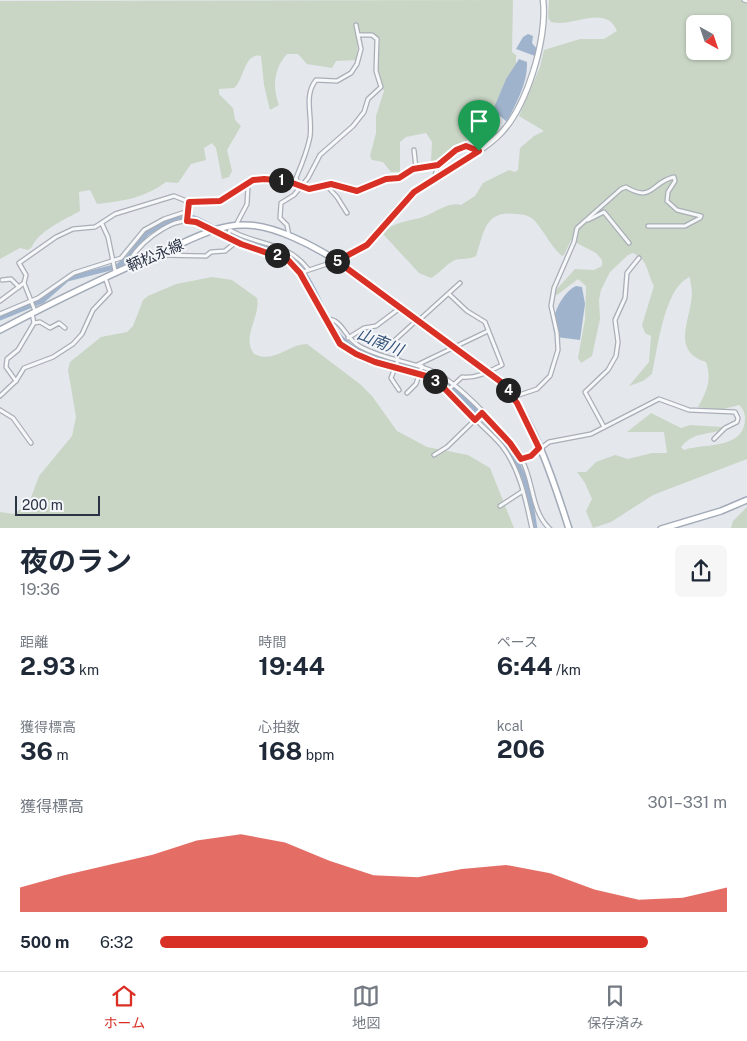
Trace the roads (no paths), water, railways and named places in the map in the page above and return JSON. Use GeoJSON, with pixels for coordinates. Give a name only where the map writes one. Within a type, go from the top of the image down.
{"type":"FeatureCollection","features":[{"type":"Feature","properties":{"kind":"main road","name":"鞆松永線"},"geometry":{"type":"LineString","coordinates":[[0,330],[33,311],[115,270],[213,230],[236,225],[260,227],[290,237],[320,250],[337,261],[488,372],[513,397],[539,448],[569,528]]}},
{"type":"Feature","properties":{"kind":"main road"},"geometry":{"type":"LineString","coordinates":[[661,528],[721,511],[747,500]]}},
{"type":"Feature","properties":{"kind":"street"},"geometry":{"type":"LineString","coordinates":[[301,273],[307,270],[318,269],[337,261],[367,245],[408,198],[499,136],[506,127],[535,68],[544,22],[543,0]]}},
{"type":"Feature","properties":{"kind":"street"},"geometry":{"type":"LineString","coordinates":[[299,184],[296,178],[305,158],[310,135],[309,89],[316,80],[337,81],[351,73],[361,49],[356,25]]}},
{"type":"Feature","properties":{"kind":"street"},"geometry":{"type":"LineString","coordinates":[[290,237],[287,225],[280,218],[279,209],[283,200],[291,197],[299,184],[308,178],[320,155],[353,126],[364,112],[368,99],[381,87],[376,71],[377,39],[372,35],[358,35]]}},
{"type":"Feature","properties":{"kind":"street"},"geometry":{"type":"LineString","coordinates":[[16,381],[6,367],[7,359],[18,350],[34,324],[33,311],[24,283],[26,275],[19,263],[56,237],[73,229],[102,224],[116,214],[174,196],[189,202],[220,201],[248,186],[253,180],[264,179],[299,184],[309,189],[331,184],[357,191],[386,179],[399,178],[416,168],[438,165],[461,147],[479,151]]}},
{"type":"Feature","properties":{"kind":"street"},"geometry":{"type":"LineString","coordinates":[[414,150],[416,168]]}},
{"type":"Feature","properties":{"kind":"street"},"geometry":{"type":"LineString","coordinates":[[434,179],[438,165]]}},
{"type":"Feature","properties":{"kind":"street"},"geometry":{"type":"LineString","coordinates":[[513,397],[537,389],[550,376],[556,358],[558,341],[552,314],[552,294],[574,242],[577,228],[621,189],[626,187],[635,193],[645,194],[674,177],[675,181],[668,192],[667,201],[678,210],[701,216],[686,226],[648,226]]}},
{"type":"Feature","properties":{"kind":"street"},"geometry":{"type":"LineString","coordinates":[[236,225],[247,204],[248,186]]}},
{"type":"Feature","properties":{"kind":"street"},"geometry":{"type":"LineString","coordinates":[[327,186],[347,213]]}},
{"type":"Feature","properties":{"kind":"street"},"geometry":{"type":"LineString","coordinates":[[187,220],[189,202]]}},
{"type":"Feature","properties":{"kind":"street"},"geometry":{"type":"LineString","coordinates":[[0,314],[31,303],[68,276],[112,263],[121,258],[141,234],[151,226],[188,212]]}},
{"type":"Feature","properties":{"kind":"street"},"geometry":{"type":"LineString","coordinates":[[583,222],[604,212],[629,243]]}},
{"type":"Feature","properties":{"kind":"street"},"geometry":{"type":"LineString","coordinates":[[128,266],[129,261],[148,239],[165,229],[187,220],[213,230],[236,242],[288,260],[301,273],[340,344],[356,354],[445,377],[453,384],[510,443],[521,459],[533,486],[539,517],[550,528]]}},
{"type":"Feature","properties":{"kind":"street"},"geometry":{"type":"LineString","coordinates":[[102,224],[109,241],[112,263],[115,270]]}},
{"type":"Feature","properties":{"kind":"street"},"geometry":{"type":"LineString","coordinates":[[227,237],[230,231],[282,248],[296,257],[307,270]]}},
{"type":"Feature","properties":{"kind":"street"},"geometry":{"type":"LineString","coordinates":[[155,255],[158,257],[206,256],[212,252],[225,251],[236,242]]}},
{"type":"Feature","properties":{"kind":"street"},"geometry":{"type":"LineString","coordinates":[[604,427],[585,392],[608,370],[616,356],[618,342],[615,320],[625,298],[627,273],[639,258]]}},
{"type":"Feature","properties":{"kind":"street"},"geometry":{"type":"LineString","coordinates":[[0,396],[16,381],[24,368],[63,352],[82,334],[94,310],[110,292],[105,276]]}},
{"type":"Feature","properties":{"kind":"street"},"geometry":{"type":"LineString","coordinates":[[2,280],[11,279],[19,287]]}},
{"type":"Feature","properties":{"kind":"street"},"geometry":{"type":"LineString","coordinates":[[0,301],[24,283]]}},
{"type":"Feature","properties":{"kind":"street"},"geometry":{"type":"LineString","coordinates":[[399,390],[391,378],[397,364],[394,341],[460,283]]}},
{"type":"Feature","properties":{"kind":"street"},"geometry":{"type":"LineString","coordinates":[[448,391],[462,377],[468,378],[488,372],[502,365],[485,322],[467,311],[449,294]]}},
{"type":"Feature","properties":{"kind":"street"},"geometry":{"type":"LineString","coordinates":[[348,338],[364,328],[376,326],[400,308]]}},
{"type":"Feature","properties":{"kind":"street"},"geometry":{"type":"LineString","coordinates":[[325,319],[333,320],[348,338],[397,364],[417,365],[488,331]]}},
{"type":"Feature","properties":{"kind":"street"},"geometry":{"type":"LineString","coordinates":[[34,324],[40,322],[50,328],[59,323],[64,328]]}},
{"type":"Feature","properties":{"kind":"street"},"geometry":{"type":"LineString","coordinates":[[417,365],[420,370],[448,391],[504,448],[523,491],[532,528]]}},
{"type":"Feature","properties":{"kind":"street"},"geometry":{"type":"LineString","coordinates":[[0,370],[6,367]]}},
{"type":"Feature","properties":{"kind":"street"},"geometry":{"type":"LineString","coordinates":[[407,393],[416,384],[420,370]]}},
{"type":"Feature","properties":{"kind":"street"},"geometry":{"type":"LineString","coordinates":[[521,459],[531,456],[549,442],[591,434],[662,399],[689,410],[734,412],[738,418],[736,422],[725,428],[714,439]]}},
{"type":"Feature","properties":{"kind":"street"},"geometry":{"type":"LineString","coordinates":[[0,410],[13,418],[31,443]]}},
{"type":"Feature","properties":{"kind":"street"},"geometry":{"type":"LineString","coordinates":[[434,455],[447,447],[481,414]]}},
{"type":"Feature","properties":{"kind":"street"},"geometry":{"type":"LineString","coordinates":[[500,506],[523,491]]}},
{"type":"Feature","properties":{"kind":"water"},"geometry":{"type":"Polygon","coordinates":[[[528,34],[533,36],[532,43],[537,49],[535,56],[516,49],[523,37],[528,34]]]}},
{"type":"Feature","properties":{"kind":"water"},"geometry":{"type":"Polygon","coordinates":[[[519,59],[527,62],[526,78],[507,122],[493,110],[506,79],[519,59]]]}},
{"type":"Feature","properties":{"kind":"water"},"geometry":{"type":"Polygon","coordinates":[[[576,286],[582,287],[585,304],[580,340],[556,337],[553,324],[557,308],[565,295],[576,286]]]}},
{"type":"Feature","properties":{"kind":"waterway","name":"山南川"},"geometry":{"type":"LineString","coordinates":[[0,318],[42,301],[67,279],[118,266],[128,258],[147,233],[162,224],[178,217],[189,216],[197,219],[241,241],[273,250],[295,263],[313,288],[334,329],[349,345],[367,355],[427,373],[453,390],[494,431],[515,460],[525,480],[535,528]]}}]}
